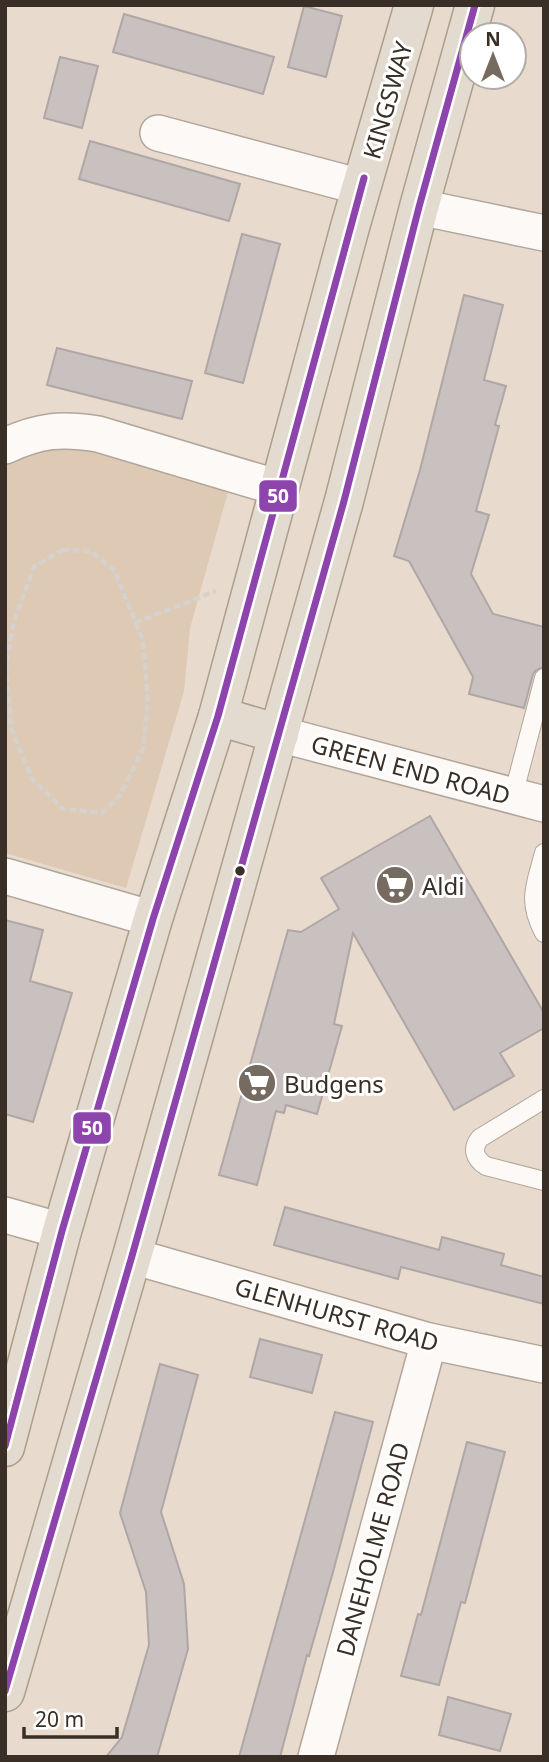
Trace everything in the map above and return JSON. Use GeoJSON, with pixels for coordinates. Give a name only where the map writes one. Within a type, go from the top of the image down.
{"type":"FeatureCollection","features":[{"type":"Feature","properties":{"kind":"highway","name":"KINGSWAY"},"geometry":{"type":"LineString","coordinates":[[5,1447],[62,1231],[153,919],[218,716],[361,187],[414,5]]}},
{"type":"Feature","properties":{"kind":"highway"},"geometry":{"type":"LineString","coordinates":[[5,1692],[132,1256],[344,501],[419,207],[475,5]]}},
{"type":"Feature","properties":{"kind":"highway"},"geometry":{"type":"LineString","coordinates":[[218,716],[278,734]]}},
{"type":"Feature","properties":{"kind":"street"},"geometry":{"type":"LineString","coordinates":[[159,133],[361,187]]}},
{"type":"Feature","properties":{"kind":"street"},"geometry":{"type":"LineString","coordinates":[[419,207],[544,233]]}},
{"type":"Feature","properties":{"kind":"street"},"geometry":{"type":"LineString","coordinates":[[5,446],[22,438],[69,429],[98,434],[279,488]]}},
{"type":"Feature","properties":{"kind":"street","name":"GREEN END ROAD"},"geometry":{"type":"LineString","coordinates":[[278,734],[528,800]]}},
{"type":"Feature","properties":{"kind":"street"},"geometry":{"type":"LineString","coordinates":[[5,876],[153,919]]}},
{"type":"Feature","properties":{"kind":"street"},"geometry":{"type":"LineString","coordinates":[[5,1215],[62,1231]]}},
{"type":"Feature","properties":{"kind":"street","name":"GLENHURST ROAD"},"geometry":{"type":"LineString","coordinates":[[132,1256],[429,1341],[544,1365]]}},
{"type":"Feature","properties":{"kind":"street","name":"DANEHOLME ROAD"},"geometry":{"type":"LineString","coordinates":[[321,1756],[429,1341]]}},
{"type":"Feature","properties":{"kind":"lane"},"geometry":{"type":"LineString","coordinates":[[528,800],[544,678]]}},
{"type":"Feature","properties":{"kind":"lane"},"geometry":{"type":"LineString","coordinates":[[544,853],[533,893],[533,908],[544,933]]}},
{"type":"Feature","properties":{"kind":"lane"},"geometry":{"type":"LineString","coordinates":[[544,1100],[480,1138],[475,1144],[475,1154],[486,1166],[544,1181]]}},
{"type":"Feature","properties":{"kind":"path"},"geometry":{"type":"LineString","coordinates":[[62,550],[90,551],[115,571],[135,623],[143,641],[148,703],[143,749],[120,796],[102,813],[63,809],[32,779],[11,728],[6,669],[13,624],[34,567],[62,550]]}},
{"type":"Feature","properties":{"kind":"path"},"geometry":{"type":"LineString","coordinates":[[135,623],[255,574]]}},
{"type":"Feature","properties":{"kind":"shaded area"},"geometry":{"type":"Polygon","coordinates":[[[70,446],[93,450],[228,492],[190,628],[184,691],[126,888],[5,853],[5,464],[41,449],[70,446]]]}},
{"type":"Feature","properties":{"kind":"building"},"geometry":{"type":"Polygon","coordinates":[[[304,6],[342,16],[326,77],[288,67],[304,6]]]}},
{"type":"Feature","properties":{"kind":"building"},"geometry":{"type":"Polygon","coordinates":[[[124,14],[274,57],[263,94],[113,52],[124,14]]]}},
{"type":"Feature","properties":{"kind":"building"},"geometry":{"type":"Polygon","coordinates":[[[60,57],[98,66],[82,128],[44,118],[60,57]]]}},
{"type":"Feature","properties":{"kind":"building"},"geometry":{"type":"Polygon","coordinates":[[[90,141],[240,184],[229,221],[79,179],[90,141]]]}},
{"type":"Feature","properties":{"kind":"building"},"geometry":{"type":"Polygon","coordinates":[[[242,234],[280,244],[243,383],[205,373],[242,234]]]}},
{"type":"Feature","properties":{"kind":"building"},"geometry":{"type":"Polygon","coordinates":[[[464,295],[503,305],[484,380],[506,386],[495,425],[499,426],[476,511],[489,515],[471,574],[493,614],[544,627],[544,667],[533,674],[524,708],[469,694],[473,677],[409,561],[394,556],[420,470],[464,295]]]}},
{"type":"Feature","properties":{"kind":"building"},"geometry":{"type":"Polygon","coordinates":[[[57,348],[192,381],[182,419],[47,385],[57,348]]]}},
{"type":"Feature","properties":{"kind":"building"},"geometry":{"type":"Polygon","coordinates":[[[430,816],[544,1013],[544,1028],[500,1053],[514,1076],[454,1110],[353,933],[334,1024],[342,1026],[317,1114],[286,1105],[284,1113],[276,1111],[257,1185],[219,1175],[288,930],[301,932],[339,909],[321,878],[430,816]]]}},
{"type":"Feature","properties":{"kind":"building"},"geometry":{"type":"Polygon","coordinates":[[[5,920],[43,930],[30,981],[72,993],[33,1122],[5,1114],[5,920]]]}},
{"type":"Feature","properties":{"kind":"building"},"geometry":{"type":"Polygon","coordinates":[[[285,1207],[439,1250],[442,1237],[504,1254],[501,1265],[544,1277],[544,1304],[401,1267],[398,1279],[274,1245],[285,1207]]]}},
{"type":"Feature","properties":{"kind":"building"},"geometry":{"type":"Polygon","coordinates":[[[260,1339],[322,1355],[312,1393],[250,1377],[260,1339]]]}},
{"type":"Feature","properties":{"kind":"building"},"geometry":{"type":"Polygon","coordinates":[[[160,1364],[198,1375],[161,1512],[184,1584],[188,1649],[157,1757],[106,1757],[122,1737],[149,1645],[146,1592],[120,1513],[160,1364]]]}},
{"type":"Feature","properties":{"kind":"building"},"geometry":{"type":"Polygon","coordinates":[[[335,1412],[373,1422],[333,1572],[309,1656],[307,1655],[280,1757],[239,1757],[335,1412]]]}},
{"type":"Feature","properties":{"kind":"building"},"geometry":{"type":"Polygon","coordinates":[[[467,1442],[505,1452],[465,1603],[461,1602],[439,1685],[401,1676],[418,1614],[421,1615],[467,1442]]]}},
{"type":"Feature","properties":{"kind":"building"},"geometry":{"type":"Polygon","coordinates":[[[448,1697],[511,1714],[500,1751],[439,1735],[448,1697]]]}},
{"type":"Feature","properties":{"kind":"transit line","name":"50"},"geometry":{"type":"LineString","coordinates":[[5,1691],[132,1256],[344,501],[419,207],[475,5]]}},
{"type":"Feature","properties":{"kind":"transit line","name":"50"},"geometry":{"type":"LineString","coordinates":[[5,1446],[62,1231],[153,919],[218,716],[364,178]]}},
{"type":"Feature","properties":{"kind":"place","name":"Aldi"},"geometry":{"type":"Point","coordinates":[395,885]}},
{"type":"Feature","properties":{"kind":"place","name":"Budgens"},"geometry":{"type":"Point","coordinates":[257,1083]}}]}
